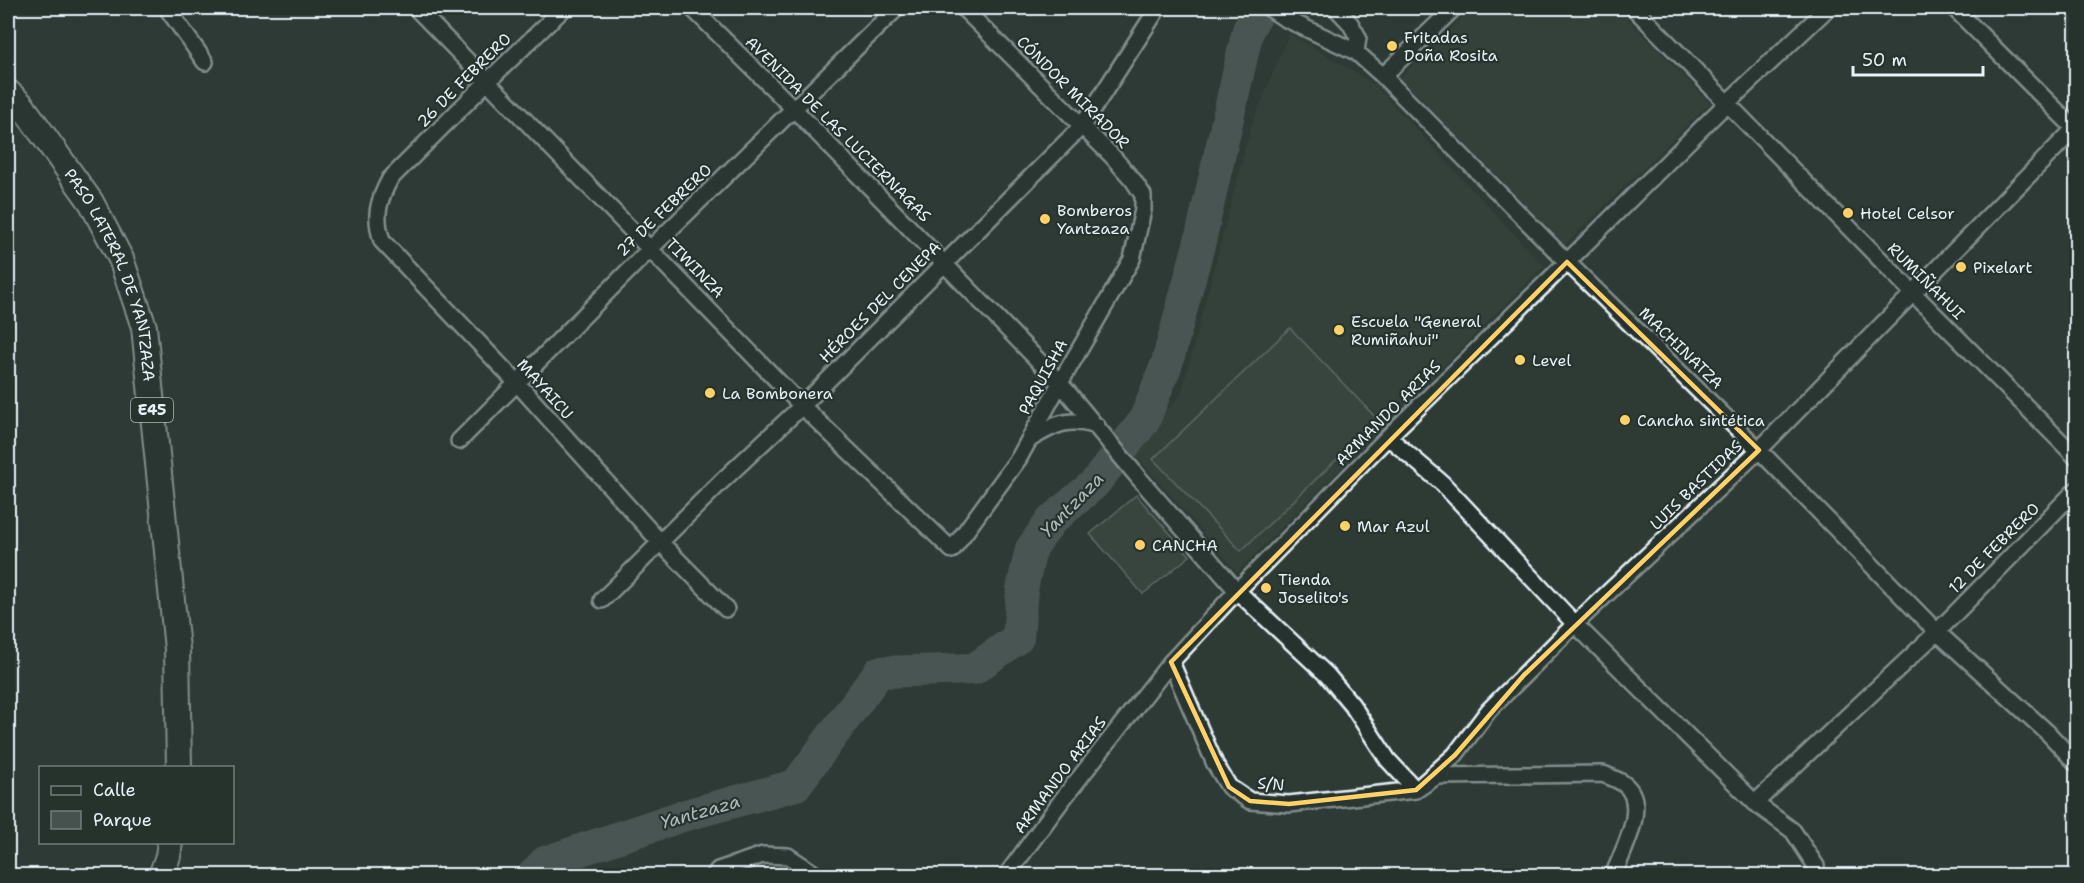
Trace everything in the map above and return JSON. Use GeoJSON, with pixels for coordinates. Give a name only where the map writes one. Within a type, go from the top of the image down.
{"type":"FeatureCollection","features":[{"type":"Feature","properties":{"kind":"highway","name":"PASO LATERAL DE YANTZAZA"},"geometry":{"type":"LineString","coordinates":[[8,92],[21,104],[91,202],[121,259],[144,327],[177,649],[179,766]]}},
{"type":"Feature","properties":{"kind":"highway"},"geometry":{"type":"LineString","coordinates":[[161,876],[170,844]]}},
{"type":"Feature","properties":{"kind":"street"},"geometry":{"type":"LineString","coordinates":[[167,8],[205,62]]}},
{"type":"Feature","properties":{"kind":"street","name":"TIWINZA"},"geometry":{"type":"LineString","coordinates":[[416,8],[802,406],[952,550]]}},
{"type":"Feature","properties":{"kind":"street","name":"26 DE FEBRERO"},"geometry":{"type":"LineString","coordinates":[[390,179],[564,8]]}},
{"type":"Feature","properties":{"kind":"street","name":"AVENIDA DE LAS LUCIERNAGAS"},"geometry":{"type":"LineString","coordinates":[[692,8],[794,109],[1060,383],[1237,591]]}},
{"type":"Feature","properties":{"kind":"street","name":"27 DE FEBRERO"},"geometry":{"type":"LineString","coordinates":[[459,441],[651,248],[897,8]]}},
{"type":"Feature","properties":{"kind":"street","name":"CÓNDOR MIRADOR"},"geometry":{"type":"LineString","coordinates":[[963,8],[1133,180],[1143,195],[1143,210]]}},
{"type":"Feature","properties":{"kind":"street","name":"HÉROES DEL CENEPA"},"geometry":{"type":"LineString","coordinates":[[602,600],[802,406],[1082,126],[1158,8]]}},
{"type":"Feature","properties":{"kind":"street","name":"MACHINATZA"},"geometry":{"type":"LineString","coordinates":[[1269,8],[1284,18],[1356,52],[1383,76],[1567,262],[1759,450],[1937,632],[2048,733],[2076,763]]}},
{"type":"Feature","properties":{"kind":"street"},"geometry":{"type":"LineString","coordinates":[[1336,8],[1358,36],[1356,52]]}},
{"type":"Feature","properties":{"kind":"street"},"geometry":{"type":"LineString","coordinates":[[1383,76],[1454,8]]}},
{"type":"Feature","properties":{"kind":"street","name":"RUMIÑAHUI"},"geometry":{"type":"LineString","coordinates":[[1634,8],[1912,293],[2076,457]]}},
{"type":"Feature","properties":{"kind":"street","name":"ARMANDO ARIAS"},"geometry":{"type":"LineString","coordinates":[[1006,876],[1062,800],[1171,662],[1237,591],[1388,437],[1727,103],[1828,8]]}},
{"type":"Feature","properties":{"kind":"street"},"geometry":{"type":"LineString","coordinates":[[1954,8],[2076,129]]}},
{"type":"Feature","properties":{"kind":"street","name":"LUIS BASTIDAS"},"geometry":{"type":"LineString","coordinates":[[1416,790],[1455,755],[1489,710],[1575,624],[1759,450],[2076,129]]}},
{"type":"Feature","properties":{"kind":"street","name":"MAYAICU"},"geometry":{"type":"LineString","coordinates":[[390,179],[381,196],[377,223],[382,241],[516,382],[660,542],[726,609]]}},
{"type":"Feature","properties":{"kind":"street","name":"PAQUISHA"},"geometry":{"type":"LineString","coordinates":[[952,550],[1020,458],[1131,259],[1143,210]]}},
{"type":"Feature","properties":{"kind":"street"},"geometry":{"type":"LineString","coordinates":[[1030,439],[1064,422],[1082,421],[1101,431]]}},
{"type":"Feature","properties":{"kind":"street"},"geometry":{"type":"LineString","coordinates":[[1388,437],[1442,483],[1575,624],[1755,803],[1793,831],[1816,866],[1817,876]]}},
{"type":"Feature","properties":{"kind":"street","name":"12 DE FEBRERO"},"geometry":{"type":"LineString","coordinates":[[1755,803],[1937,632],[2076,490]]}},
{"type":"Feature","properties":{"kind":"street"},"geometry":{"type":"LineString","coordinates":[[1237,591],[1327,675],[1352,705],[1388,760],[1416,790],[1437,776],[1603,774],[1625,784],[1635,798],[1636,816],[1613,876]]}},
{"type":"Feature","properties":{"kind":"street","name":"S/N"},"geometry":{"type":"LineString","coordinates":[[1171,662],[1215,764],[1229,788],[1250,801],[1289,804],[1416,790]]}},
{"type":"Feature","properties":{"kind":"street"},"geometry":{"type":"LineString","coordinates":[[716,873],[763,855],[788,855],[818,876]]}},
{"type":"Feature","properties":{"kind":"highlighted area"},"geometry":{"type":"Polygon","coordinates":[[[1567,262],[1759,450],[1524,675],[1455,755],[1416,790],[1289,804],[1250,801],[1229,787],[1171,662],[1567,262]]]}},
{"type":"Feature","properties":{"kind":"shaded area"},"geometry":{"type":"Polygon","coordinates":[[[1472,8],[1617,8],[1710,103],[1564,246],[1400,78],[1472,8]]]}},
{"type":"Feature","properties":{"kind":"shaded area","name":"Escuela \"General Rumiñahui\""},"geometry":{"type":"Polygon","coordinates":[[[1289,33],[1374,84],[1544,266],[1237,572],[1132,451],[1181,394],[1251,127],[1289,33]]]}},
{"type":"Feature","properties":{"kind":"green space"},"geometry":{"type":"Polygon","coordinates":[[[1290,328],[1378,420],[1241,551],[1153,459],[1290,328]]]}},
{"type":"Feature","properties":{"kind":"green space","name":"CANCHA"},"geometry":{"type":"Polygon","coordinates":[[[1136,495],[1190,556],[1143,594],[1090,534],[1136,495]]]}},
{"type":"Feature","properties":{"kind":"waterway","name":"Yantzaza"},"geometry":{"type":"LineString","coordinates":[[532,876],[545,862],[682,816],[796,785],[879,672],[974,669],[1018,638],[1022,589],[1031,549],[1051,521],[1094,484],[1144,421],[1167,363],[1200,241],[1248,30],[1260,8]]}},
{"type":"Feature","properties":{"kind":"place","name":"Fritadas Doña Rosita"},"geometry":{"type":"Point","coordinates":[1392,46]}},
{"type":"Feature","properties":{"kind":"place","name":"Hotel Celsor"},"geometry":{"type":"Point","coordinates":[1848,213]}},
{"type":"Feature","properties":{"kind":"place","name":"Bomberos Yantzaza"},"geometry":{"type":"Point","coordinates":[1045,219]}},
{"type":"Feature","properties":{"kind":"place","name":"Pixelart"},"geometry":{"type":"Point","coordinates":[1961,267]}},
{"type":"Feature","properties":{"kind":"place","name":"Escuela \"General Rumiñahui\""},"geometry":{"type":"Point","coordinates":[1339,330]}},
{"type":"Feature","properties":{"kind":"place","name":"Level"},"geometry":{"type":"Point","coordinates":[1520,360]}},
{"type":"Feature","properties":{"kind":"place","name":"La Bombonera"},"geometry":{"type":"Point","coordinates":[710,393]}},
{"type":"Feature","properties":{"kind":"place","name":"Cancha sintética"},"geometry":{"type":"Point","coordinates":[1625,420]}},
{"type":"Feature","properties":{"kind":"place","name":"Mar Azul"},"geometry":{"type":"Point","coordinates":[1345,526]}},
{"type":"Feature","properties":{"kind":"place","name":"CANCHA"},"geometry":{"type":"Point","coordinates":[1140,545]}},
{"type":"Feature","properties":{"kind":"place","name":"Tienda Joselito's"},"geometry":{"type":"Point","coordinates":[1266,588]}}]}
